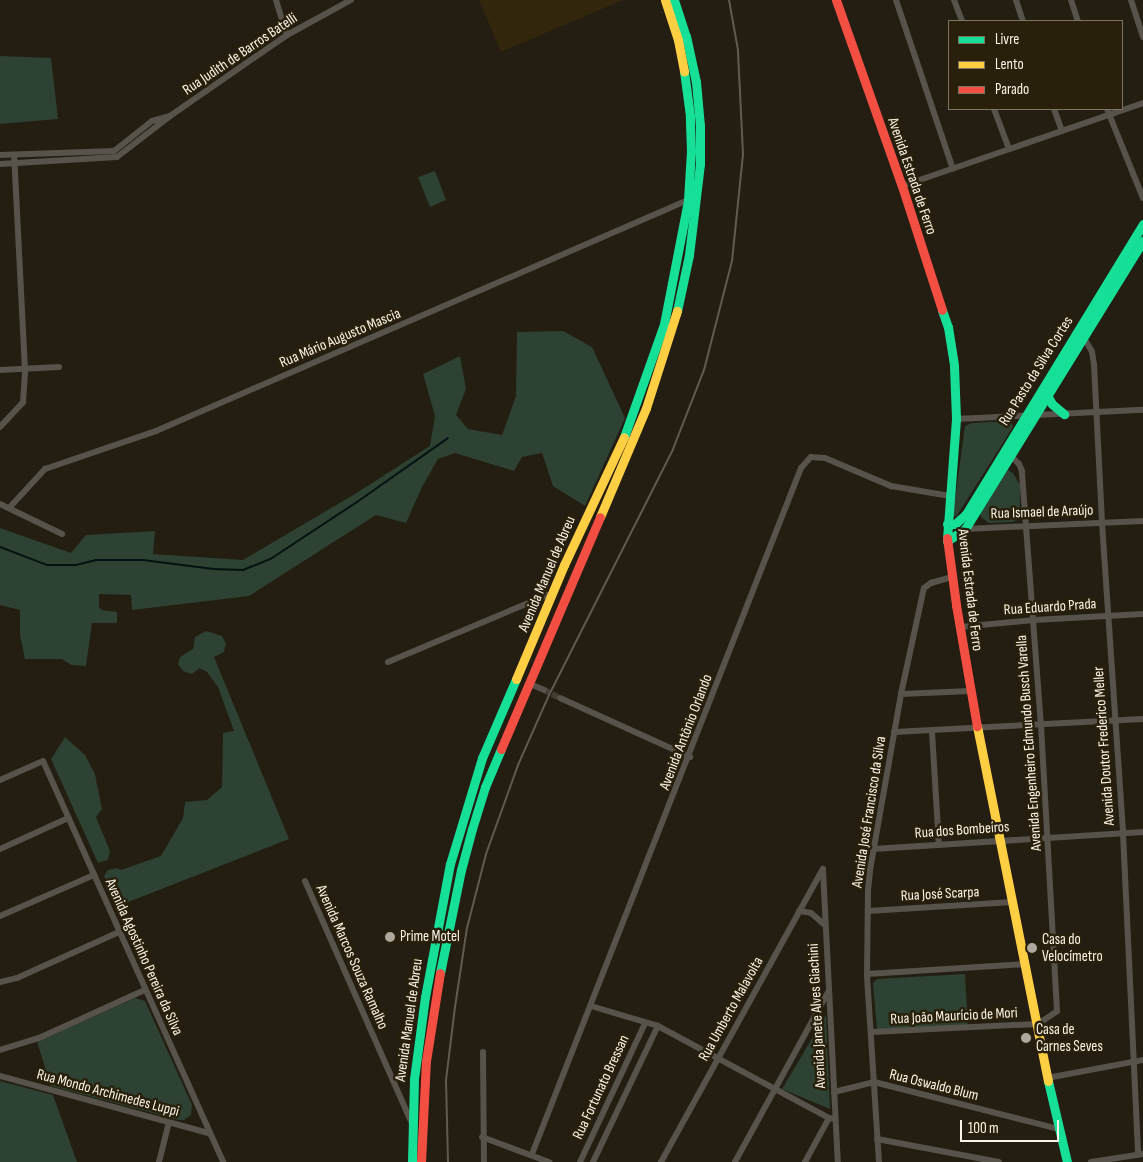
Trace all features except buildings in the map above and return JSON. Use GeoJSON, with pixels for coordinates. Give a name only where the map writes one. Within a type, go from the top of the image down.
{"type":"FeatureCollection","features":[{"type":"Feature","properties":{"kind":"main road","name":"Avenida Manuel de Abreu"},"geometry":{"type":"LineString","coordinates":[[412,1162],[414,1079],[424,997],[450,864],[462,818],[482,758],[552,593],[629,426],[664,324],[674,279],[688,200],[691,151],[686,82],[678,40],[665,0]]}},
{"type":"Feature","properties":{"kind":"main road","name":"Avenida Manuel de Abreu"},"geometry":{"type":"LineString","coordinates":[[421,1162],[422,1112],[427,1052],[438,977],[461,870],[485,787],[530,684],[567,589],[646,408],[674,319],[689,254],[700,164],[700,126],[696,82],[686,36],[674,0]]}},
{"type":"Feature","properties":{"kind":"main road","name":"Avenida Estrada de Ferro"},"geometry":{"type":"LineString","coordinates":[[836,0],[902,186],[948,327],[954,366],[956,419],[947,524],[947,541],[952,577],[970,691],[1014,902],[1024,964],[1038,1024],[1047,1078],[1067,1162]]}},
{"type":"Feature","properties":{"kind":"main road","name":"Rua Pasto da Silva Cortes"},"geometry":{"type":"LineString","coordinates":[[947,524],[955,524],[966,514],[1143,224]]}},
{"type":"Feature","properties":{"kind":"main road","name":"Rua Pasto da Silva Cortes"},"geometry":{"type":"LineString","coordinates":[[966,529],[1143,242]]}},
{"type":"Feature","properties":{"kind":"main road"},"geometry":{"type":"LineString","coordinates":[[1047,395],[1055,408],[1064,414]]}},
{"type":"Feature","properties":{"kind":"main road"},"geometry":{"type":"LineString","coordinates":[[947,541],[954,534],[966,529]]}},
{"type":"Feature","properties":{"kind":"street"},"geometry":{"type":"LineString","coordinates":[[276,0],[287,35]]}},
{"type":"Feature","properties":{"kind":"street","name":"Rua Judith de Barros Batelli"},"geometry":{"type":"LineString","coordinates":[[0,164],[116,157],[170,116],[287,35],[351,0]]}},
{"type":"Feature","properties":{"kind":"street"},"geometry":{"type":"LineString","coordinates":[[896,0],[954,169]]}},
{"type":"Feature","properties":{"kind":"street"},"geometry":{"type":"LineString","coordinates":[[954,0],[962,20]]}},
{"type":"Feature","properties":{"kind":"street"},"geometry":{"type":"LineString","coordinates":[[1016,0],[1023,20]]}},
{"type":"Feature","properties":{"kind":"street"},"geometry":{"type":"LineString","coordinates":[[1071,0],[1078,20]]}},
{"type":"Feature","properties":{"kind":"street"},"geometry":{"type":"LineString","coordinates":[[1131,0],[1143,37]]}},
{"type":"Feature","properties":{"kind":"street"},"geometry":{"type":"LineString","coordinates":[[1123,108],[1143,103]]}},
{"type":"Feature","properties":{"kind":"street"},"geometry":{"type":"LineString","coordinates":[[994,110],[1009,149]]}},
{"type":"Feature","properties":{"kind":"street"},"geometry":{"type":"LineString","coordinates":[[1054,110],[1062,131]]}},
{"type":"Feature","properties":{"kind":"street"},"geometry":{"type":"LineString","coordinates":[[902,186],[1062,131],[1108,112],[1143,198]]}},
{"type":"Feature","properties":{"kind":"street","name":"Rua Judith de Barros Batelli"},"geometry":{"type":"LineString","coordinates":[[0,155],[114,151],[152,121],[170,116]]}},
{"type":"Feature","properties":{"kind":"street"},"geometry":{"type":"LineString","coordinates":[[0,427],[23,402],[25,370],[14,155]]}},
{"type":"Feature","properties":{"kind":"street","name":"Rua Mário Augusto Mascia"},"geometry":{"type":"LineString","coordinates":[[10,507],[45,469],[156,431],[688,200]]}},
{"type":"Feature","properties":{"kind":"street","name":"Avenida Doutor Frederico Meller"},"geometry":{"type":"LineString","coordinates":[[1084,338],[1093,357],[1095,413],[1123,833],[1133,1062],[1140,1154]]}},
{"type":"Feature","properties":{"kind":"street"},"geometry":{"type":"LineString","coordinates":[[0,370],[59,367]]}},
{"type":"Feature","properties":{"kind":"street"},"geometry":{"type":"LineString","coordinates":[[956,419],[1143,410]]}},
{"type":"Feature","properties":{"kind":"street","name":"Avenida Engenheiro Edmundo Busch Varella"},"geometry":{"type":"LineString","coordinates":[[1011,456],[1019,464],[1022,471],[1041,726],[1057,1011],[1038,1024]]}},
{"type":"Feature","properties":{"kind":"street","name":"Avenida Antônio Orlando"},"geometry":{"type":"LineString","coordinates":[[532,1154],[690,757],[801,468],[811,457],[825,458],[891,486],[950,496]]}},
{"type":"Feature","properties":{"kind":"street"},"geometry":{"type":"LineString","coordinates":[[0,504],[10,507],[62,534]]}},
{"type":"Feature","properties":{"kind":"street","name":"Rua Ismael de Araújo"},"geometry":{"type":"LineString","coordinates":[[966,529],[1143,521]]}},
{"type":"Feature","properties":{"kind":"street","name":"Avenida José Francisco da Silva"},"geometry":{"type":"LineString","coordinates":[[879,1162],[867,974],[868,890],[873,848],[901,694],[924,588],[931,583],[952,577]]}},
{"type":"Feature","properties":{"kind":"street"},"geometry":{"type":"LineString","coordinates":[[388,662],[552,593]]}},
{"type":"Feature","properties":{"kind":"street","name":"Rua Eduardo Prada"},"geometry":{"type":"LineString","coordinates":[[960,627],[1034,620],[1143,614]]}},
{"type":"Feature","properties":{"kind":"street"},"geometry":{"type":"LineString","coordinates":[[530,684],[544,690]]}},
{"type":"Feature","properties":{"kind":"street"},"geometry":{"type":"LineString","coordinates":[[901,694],[970,691]]}},
{"type":"Feature","properties":{"kind":"street"},"geometry":{"type":"LineString","coordinates":[[560,698],[690,757]]}},
{"type":"Feature","properties":{"kind":"street"},"geometry":{"type":"LineString","coordinates":[[894,732],[932,732],[1143,719]]}},
{"type":"Feature","properties":{"kind":"street"},"geometry":{"type":"LineString","coordinates":[[932,732],[939,844]]}},
{"type":"Feature","properties":{"kind":"street","name":"Avenida Agostinho Pereira da Silva"},"geometry":{"type":"LineString","coordinates":[[0,780],[43,761],[223,1162]]}},
{"type":"Feature","properties":{"kind":"street"},"geometry":{"type":"LineString","coordinates":[[0,849],[68,818]]}},
{"type":"Feature","properties":{"kind":"street","name":"Rua dos Bombeiros"},"geometry":{"type":"LineString","coordinates":[[873,848],[1143,832]]}},
{"type":"Feature","properties":{"kind":"street","name":"Rua Umberto Malavolta"},"geometry":{"type":"LineString","coordinates":[[661,1162],[823,869]]}},
{"type":"Feature","properties":{"kind":"street","name":"Avenida Janete Alves Giachini"},"geometry":{"type":"LineString","coordinates":[[823,869],[834,1092],[832,1119],[838,1162]]}},
{"type":"Feature","properties":{"kind":"street"},"geometry":{"type":"LineString","coordinates":[[0,916],[94,875]]}},
{"type":"Feature","properties":{"kind":"street","name":"Avenida Marcos Souza Ramalho"},"geometry":{"type":"LineString","coordinates":[[305,882],[413,1124]]}},
{"type":"Feature","properties":{"kind":"street","name":"Rua José Scarpa"},"geometry":{"type":"LineString","coordinates":[[868,911],[1014,902]]}},
{"type":"Feature","properties":{"kind":"street"},"geometry":{"type":"LineString","coordinates":[[799,911],[817,916],[825,925]]}},
{"type":"Feature","properties":{"kind":"street"},"geometry":{"type":"LineString","coordinates":[[0,982],[17,978],[119,932]]}},
{"type":"Feature","properties":{"kind":"street"},"geometry":{"type":"LineString","coordinates":[[867,974],[1024,964]]}},
{"type":"Feature","properties":{"kind":"street"},"geometry":{"type":"LineString","coordinates":[[0,1050],[39,1038],[145,990]]}},
{"type":"Feature","properties":{"kind":"street"},"geometry":{"type":"LineString","coordinates":[[734,1162],[828,992]]}},
{"type":"Feature","properties":{"kind":"street"},"geometry":{"type":"LineString","coordinates":[[591,1006],[658,1026],[832,1119],[805,1162]]}},
{"type":"Feature","properties":{"kind":"street","name":"Rua Fortunato Bressan"},"geometry":{"type":"LineString","coordinates":[[580,1162],[645,1023]]}},
{"type":"Feature","properties":{"kind":"street","name":"Rua João Maurício de Mori"},"geometry":{"type":"LineString","coordinates":[[872,1032],[1038,1024]]}},
{"type":"Feature","properties":{"kind":"street","name":"Rua Fortunato Bressan"},"geometry":{"type":"LineString","coordinates":[[593,1162],[658,1026]]}},
{"type":"Feature","properties":{"kind":"street"},"geometry":{"type":"LineString","coordinates":[[483,1052],[482,1137],[484,1162]]}},
{"type":"Feature","properties":{"kind":"street"},"geometry":{"type":"LineString","coordinates":[[1047,1078],[1143,1060]]}},
{"type":"Feature","properties":{"kind":"street","name":"Rua Mondo Archimedes Luppi"},"geometry":{"type":"LineString","coordinates":[[0,1076],[209,1133]]}},
{"type":"Feature","properties":{"kind":"street","name":"Rua Oswaldo Blum"},"geometry":{"type":"LineString","coordinates":[[834,1092],[874,1082],[1058,1129]]}},
{"type":"Feature","properties":{"kind":"street"},"geometry":{"type":"LineString","coordinates":[[159,1162],[169,1122]]}},
{"type":"Feature","properties":{"kind":"street"},"geometry":{"type":"LineString","coordinates":[[482,1137],[532,1154],[549,1162]]}},
{"type":"Feature","properties":{"kind":"street"},"geometry":{"type":"LineString","coordinates":[[877,1139],[964,1159],[999,1162]]}},
{"type":"Feature","properties":{"kind":"street"},"geometry":{"type":"LineString","coordinates":[[1090,1162],[1140,1154]]}},
{"type":"Feature","properties":{"kind":"shaded area"},"geometry":{"type":"Polygon","coordinates":[[[479,0],[623,0],[501,52],[479,0]]]}},
{"type":"Feature","properties":{"kind":"green space"},"geometry":{"type":"Polygon","coordinates":[[[0,56],[51,58],[58,119],[0,124],[0,56]]]}},
{"type":"Feature","properties":{"kind":"green space"},"geometry":{"type":"Polygon","coordinates":[[[435,171],[446,200],[430,207],[418,177],[435,171]]]}},
{"type":"Feature","properties":{"kind":"green space"},"geometry":{"type":"Polygon","coordinates":[[[563,331],[592,347],[625,418],[585,506],[553,486],[542,453],[522,457],[514,471],[455,453],[438,459],[422,487],[406,523],[376,515],[249,596],[132,610],[131,595],[99,594],[99,607],[102,610],[117,612],[117,623],[92,623],[86,666],[71,665],[62,659],[25,659],[20,635],[20,610],[0,605],[0,528],[71,553],[86,535],[155,531],[153,554],[243,560],[355,494],[430,446],[435,416],[423,374],[460,356],[466,389],[456,415],[468,429],[502,435],[516,396],[517,332],[563,331]]]}},
{"type":"Feature","properties":{"kind":"green space"},"geometry":{"type":"Polygon","coordinates":[[[1011,421],[1013,427],[956,517],[953,515],[965,426],[972,423],[1011,421]]]}},
{"type":"Feature","properties":{"kind":"green space"},"geometry":{"type":"Polygon","coordinates":[[[1008,470],[1013,473],[1020,485],[1020,518],[1013,522],[989,523],[981,517],[980,512],[1004,472],[1008,470]]]}},
{"type":"Feature","properties":{"kind":"green space"},"geometry":{"type":"Polygon","coordinates":[[[206,631],[222,636],[226,644],[224,652],[214,657],[289,839],[118,906],[104,876],[108,870],[117,868],[121,870],[161,856],[183,818],[185,802],[207,800],[222,787],[223,733],[234,731],[218,687],[207,672],[200,668],[192,674],[183,671],[178,664],[180,657],[193,649],[195,637],[206,631]]]}},
{"type":"Feature","properties":{"kind":"green space"},"geometry":{"type":"Polygon","coordinates":[[[65,737],[85,755],[95,774],[102,809],[96,817],[110,851],[108,860],[98,863],[51,759],[65,737]]]}},
{"type":"Feature","properties":{"kind":"green space"},"geometry":{"type":"Polygon","coordinates":[[[965,974],[968,1027],[877,1030],[873,983],[877,979],[965,974]]]}},
{"type":"Feature","properties":{"kind":"green space"},"geometry":{"type":"Polygon","coordinates":[[[135,998],[145,1001],[192,1105],[191,1115],[184,1120],[51,1086],[37,1042],[135,998]]]}},
{"type":"Feature","properties":{"kind":"green space"},"geometry":{"type":"Polygon","coordinates":[[[826,1015],[830,1109],[782,1089],[826,1015]]]}},
{"type":"Feature","properties":{"kind":"green space"},"geometry":{"type":"Polygon","coordinates":[[[0,1081],[53,1095],[77,1162],[0,1162],[0,1081]]]}},
{"type":"Feature","properties":{"kind":"waterway"},"geometry":{"type":"LineString","coordinates":[[0,547],[47,565],[76,565],[96,560],[143,560],[213,569],[243,570],[272,558],[357,502],[448,438]]}},
{"type":"Feature","properties":{"kind":"tunnel"},"geometry":{"type":"LineString","coordinates":[[544,690],[560,698]]}},
{"type":"Feature","properties":{"kind":"railway"},"geometry":{"type":"LineString","coordinates":[[448,1162],[446,1080],[455,1007],[467,928],[486,854],[518,765],[549,695],[673,449],[704,370],[732,261],[743,154],[738,50],[729,0]]}},
{"type":"Feature","properties":{"kind":"traffic: fast"},"geometry":{"type":"LineString","coordinates":[[674,0],[686,36],[696,82],[700,126],[700,164],[689,255],[677,311]]}},
{"type":"Feature","properties":{"kind":"traffic: fast"},"geometry":{"type":"LineString","coordinates":[[624,437],[664,324],[688,200],[691,151],[690,116],[684,71]]}},
{"type":"Feature","properties":{"kind":"traffic: fast"},"geometry":{"type":"LineString","coordinates":[[947,524],[955,524],[966,514],[1143,224]]}},
{"type":"Feature","properties":{"kind":"traffic: fast"},"geometry":{"type":"LineString","coordinates":[[947,541],[965,529],[1143,241]]}},
{"type":"Feature","properties":{"kind":"traffic: fast"},"geometry":{"type":"LineString","coordinates":[[942,310],[948,327],[954,366],[956,419],[947,538]]}},
{"type":"Feature","properties":{"kind":"traffic: fast"},"geometry":{"type":"LineString","coordinates":[[1047,395],[1052,404],[1064,414]]}},
{"type":"Feature","properties":{"kind":"traffic: fast"},"geometry":{"type":"LineString","coordinates":[[412,1162],[414,1079],[425,997],[450,864],[482,758],[516,679]]}},
{"type":"Feature","properties":{"kind":"traffic: fast"},"geometry":{"type":"LineString","coordinates":[[440,973],[461,870],[472,829],[485,787],[501,749]]}},
{"type":"Feature","properties":{"kind":"traffic: fast"},"geometry":{"type":"LineString","coordinates":[[1048,1081],[1067,1162]]}},
{"type":"Feature","properties":{"kind":"traffic: slow"},"geometry":{"type":"LineString","coordinates":[[665,0],[678,40],[684,71]]}},
{"type":"Feature","properties":{"kind":"traffic: slow"},"geometry":{"type":"LineString","coordinates":[[600,517],[646,408],[677,311]]}},
{"type":"Feature","properties":{"kind":"traffic: slow"},"geometry":{"type":"LineString","coordinates":[[516,679],[564,565],[624,437]]}},
{"type":"Feature","properties":{"kind":"traffic: slow"},"geometry":{"type":"LineString","coordinates":[[977,726],[1048,1081]]}},
{"type":"Feature","properties":{"kind":"traffic: jam"},"geometry":{"type":"LineString","coordinates":[[836,0],[902,186],[942,310]]}},
{"type":"Feature","properties":{"kind":"traffic: jam"},"geometry":{"type":"LineString","coordinates":[[501,749],[600,517]]}},
{"type":"Feature","properties":{"kind":"traffic: jam"},"geometry":{"type":"LineString","coordinates":[[947,538],[956,605],[977,726]]}},
{"type":"Feature","properties":{"kind":"traffic: jam"},"geometry":{"type":"LineString","coordinates":[[421,1162],[426,1061],[440,973]]}},
{"type":"Feature","properties":{"kind":"place","name":"Prime Motel"},"geometry":{"type":"Point","coordinates":[390,937]}},
{"type":"Feature","properties":{"kind":"place","name":"Casa do Velocímetro"},"geometry":{"type":"Point","coordinates":[1032,948]}},
{"type":"Feature","properties":{"kind":"place","name":"Casa de Carnes Seves"},"geometry":{"type":"Point","coordinates":[1026,1038]}}]}
